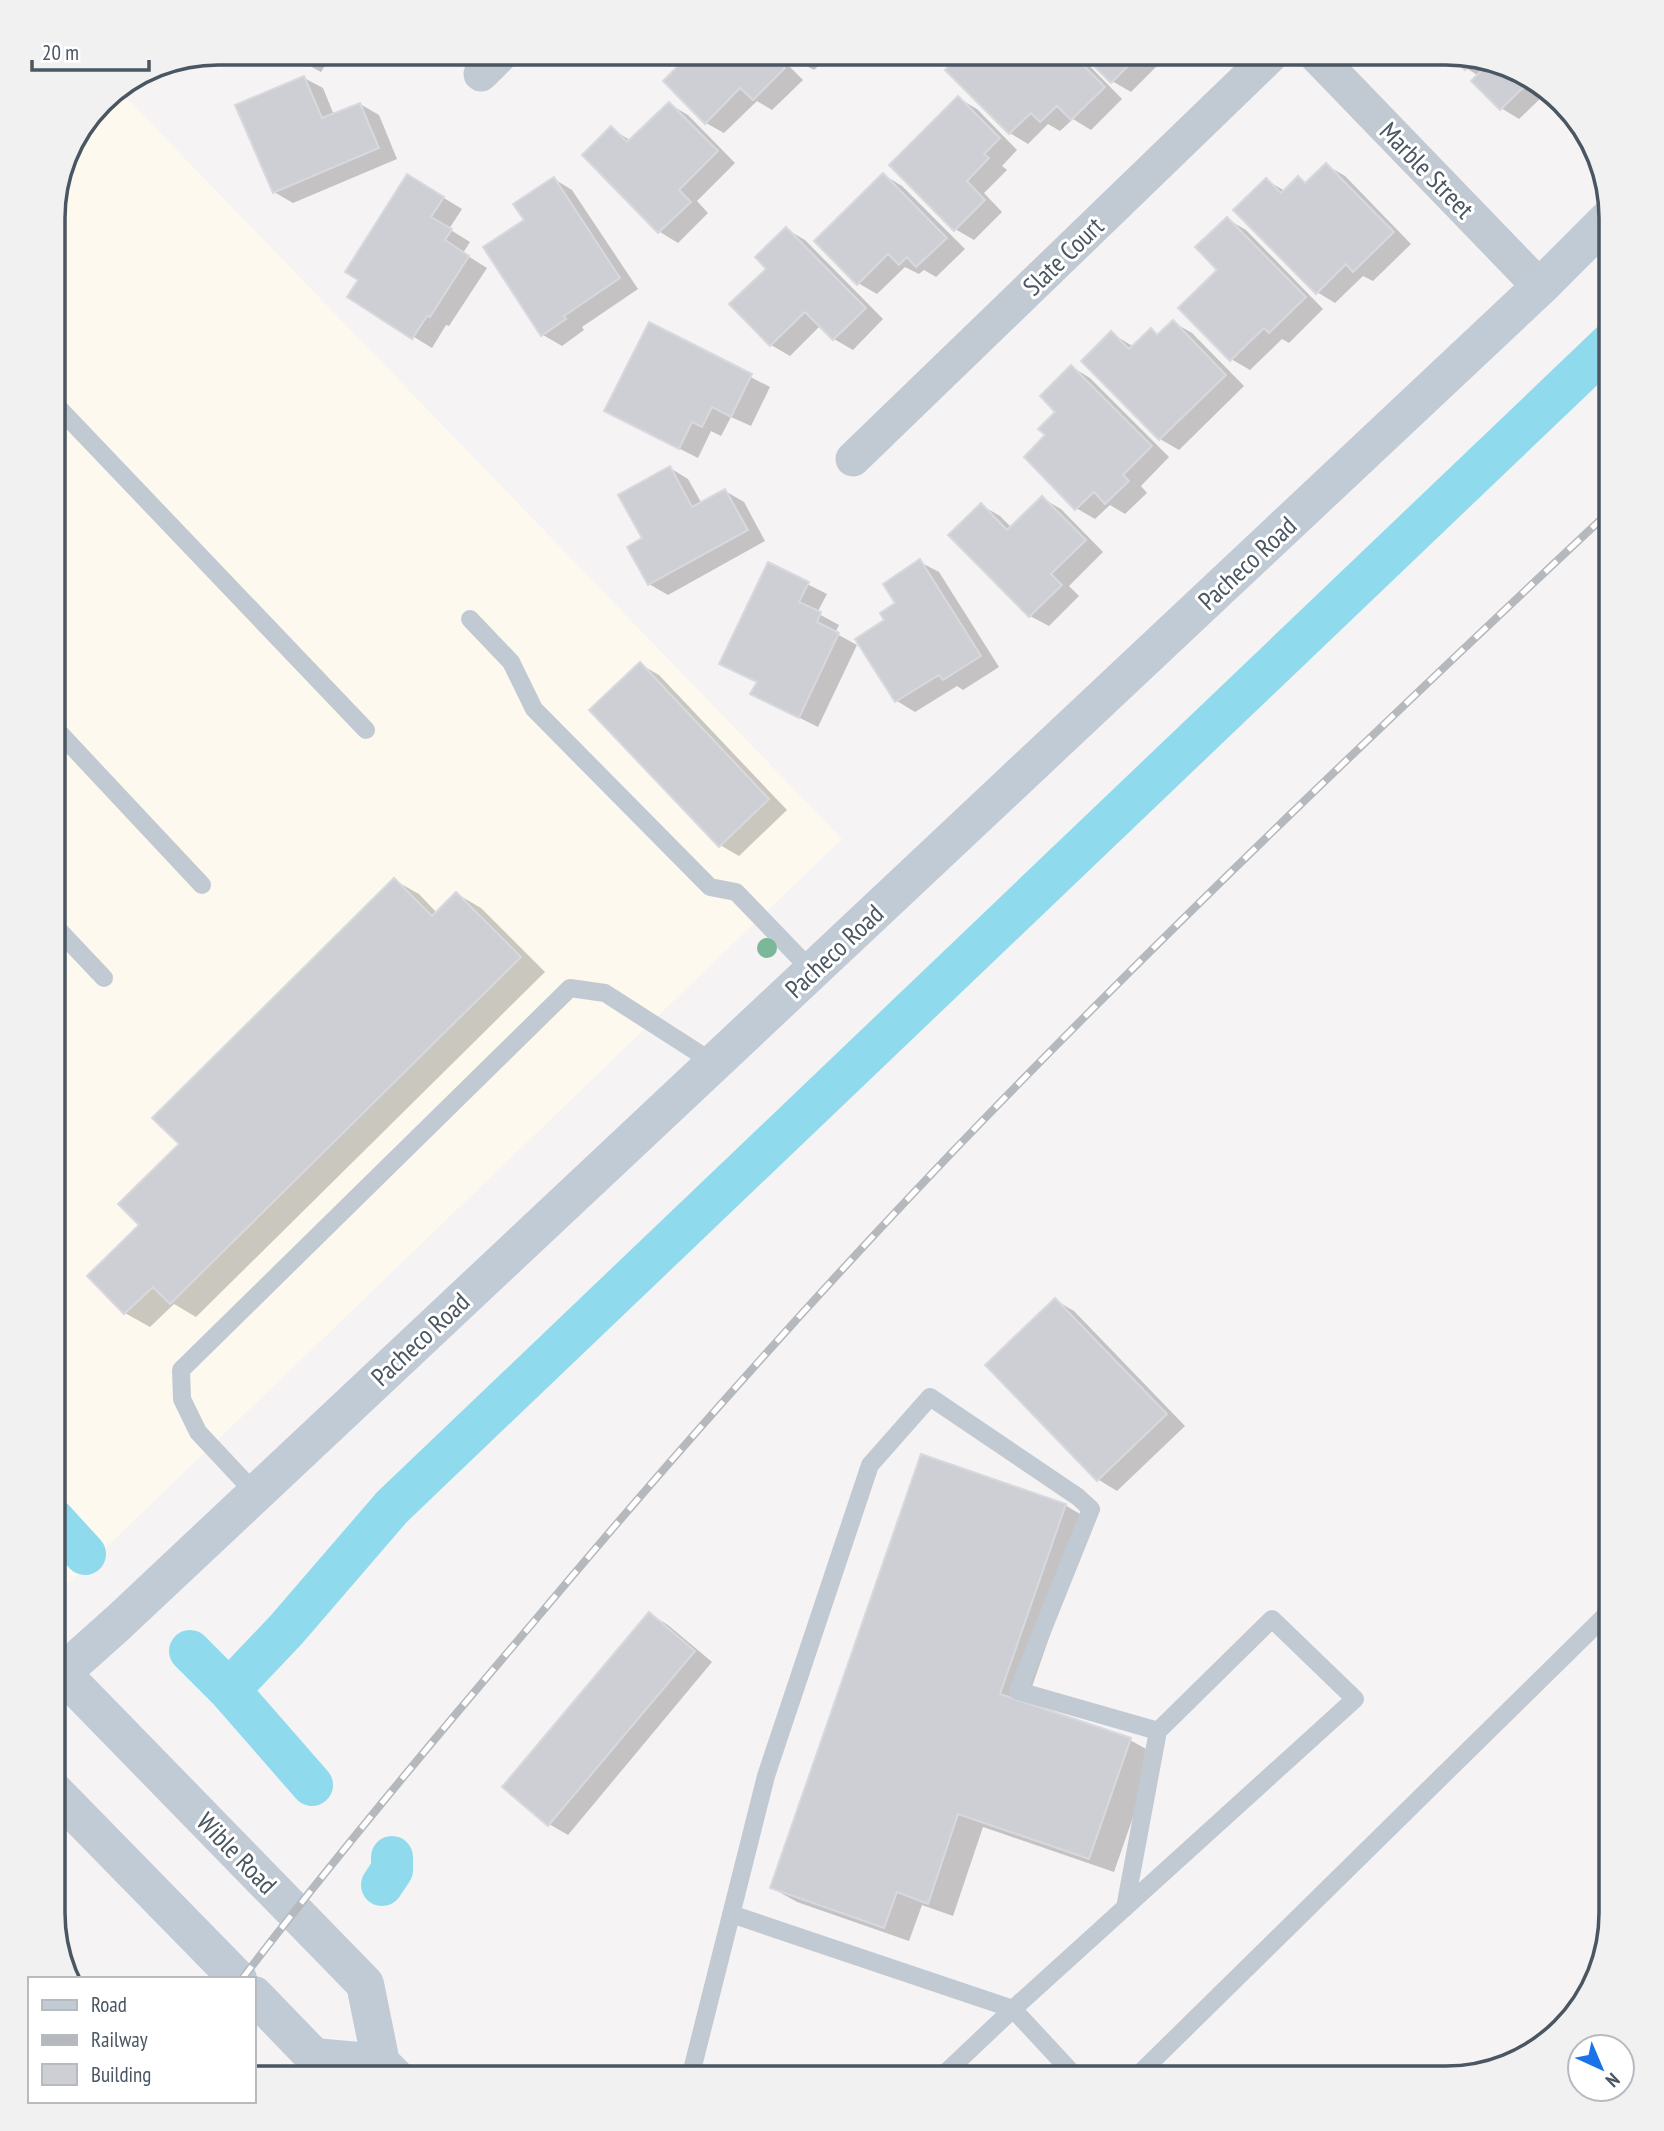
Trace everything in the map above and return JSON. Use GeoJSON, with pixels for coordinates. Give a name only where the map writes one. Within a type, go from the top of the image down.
{"type":"FeatureCollection","features":[{"type":"Feature","properties":{"kind":"street","name":"Slate Court"},"geometry":{"type":"LineString","coordinates":[[853,459],[1261,65]]}},
{"type":"Feature","properties":{"kind":"street","name":"Marble Street"},"geometry":{"type":"LineString","coordinates":[[1326,65],[1540,287]]}},
{"type":"Feature","properties":{"kind":"street","name":"Pacheco Road"},"geometry":{"type":"LineString","coordinates":[[65,1664],[256,1494],[1540,287],[1599,228]]}},
{"type":"Feature","properties":{"kind":"street","name":"Wible Road"},"geometry":{"type":"LineString","coordinates":[[65,1683],[365,1984],[388,2066]]}},
{"type":"Feature","properties":{"kind":"street"},"geometry":{"type":"LineString","coordinates":[[65,1803],[236,1977]]}},
{"type":"Feature","properties":{"kind":"street","name":"Wible Road"},"geometry":{"type":"LineString","coordinates":[[256,1997],[314,2057],[362,2066]]}},
{"type":"Feature","properties":{"kind":"lane"},"geometry":{"type":"LineString","coordinates":[[65,415],[366,730]]}},
{"type":"Feature","properties":{"kind":"lane"},"geometry":{"type":"LineString","coordinates":[[470,619],[511,662],[534,709],[710,887],[736,892],[812,971]]}},
{"type":"Feature","properties":{"kind":"lane"},"geometry":{"type":"LineString","coordinates":[[65,739],[202,885]]}},
{"type":"Feature","properties":{"kind":"lane"},"geometry":{"type":"LineString","coordinates":[[65,937],[104,978]]}},
{"type":"Feature","properties":{"kind":"lane"},"geometry":{"type":"LineString","coordinates":[[256,1494],[198,1432],[182,1399],[181,1370],[570,988],[605,993],[714,1063]]}},
{"type":"Feature","properties":{"kind":"lane"},"geometry":{"type":"LineString","coordinates":[[693,2066],[766,1776],[870,1465],[930,1397],[1078,1497],[1091,1509],[1018,1691],[1158,1731]]}},
{"type":"Feature","properties":{"kind":"lane"},"geometry":{"type":"LineString","coordinates":[[953,2066],[1355,1699],[1272,1619],[1158,1731],[1125,1908]]}},
{"type":"Feature","properties":{"kind":"lane"},"geometry":{"type":"LineString","coordinates":[[1147,2066],[1599,1624]]}},
{"type":"Feature","properties":{"kind":"lane"},"geometry":{"type":"LineString","coordinates":[[731,1914],[1013,2009],[1066,2066]]}},
{"type":"Feature","properties":{"kind":"shaded area"},"geometry":{"type":"Polygon","coordinates":[[[125,97],[842,839],[69,1583],[65,1582],[65,208],[70,178],[85,141],[96,125],[125,97]]]}},
{"type":"Feature","properties":{"kind":"building"},"geometry":{"type":"Polygon","coordinates":[[[679,65],[782,65],[785,68],[753,100],[740,88],[705,124],[663,81],[679,65]]]}},
{"type":"Feature","properties":{"kind":"building"},"geometry":{"type":"Polygon","coordinates":[[[950,65],[1083,65],[1105,87],[1071,120],[1057,106],[1040,122],[1031,113],[1009,134],[945,70],[950,65]]]}},
{"type":"Feature","properties":{"kind":"building"},"geometry":{"type":"Polygon","coordinates":[[[1093,65],[1129,65],[1111,83],[1093,65]]]}},
{"type":"Feature","properties":{"kind":"building"},"geometry":{"type":"Polygon","coordinates":[[[1483,69],[1505,76],[1525,86],[1500,110],[1471,81],[1483,69]]]}},
{"type":"Feature","properties":{"kind":"building"},"geometry":{"type":"Polygon","coordinates":[[[304,76],[322,118],[360,103],[379,148],[273,193],[235,105],[304,76]]]}},
{"type":"Feature","properties":{"kind":"building"},"geometry":{"type":"Polygon","coordinates":[[[958,96],[1000,138],[984,154],[989,158],[967,181],[985,200],[954,231],[889,165],[958,96]]]}},
{"type":"Feature","properties":{"kind":"building"},"geometry":{"type":"Polygon","coordinates":[[[669,102],[718,151],[679,190],[691,202],[658,233],[582,155],[611,126],[627,142],[669,102]]]}},
{"type":"Feature","properties":{"kind":"building"},"geometry":{"type":"Polygon","coordinates":[[[1326,163],[1394,232],[1353,272],[1346,264],[1316,294],[1233,210],[1266,178],[1281,193],[1298,176],[1305,183],[1326,163]]]}},
{"type":"Feature","properties":{"kind":"building"},"geometry":{"type":"Polygon","coordinates":[[[883,173],[947,238],[916,267],[907,257],[899,265],[888,254],[857,285],[814,241],[883,173]]]}},
{"type":"Feature","properties":{"kind":"building"},"geometry":{"type":"Polygon","coordinates":[[[407,174],[444,197],[431,217],[452,229],[445,240],[469,256],[430,317],[427,316],[412,339],[347,297],[358,280],[345,272],[407,174]]]}},
{"type":"Feature","properties":{"kind":"building"},"geometry":{"type":"Polygon","coordinates":[[[554,177],[620,278],[564,316],[566,319],[541,336],[483,247],[524,220],[513,204],[554,177]]]}},
{"type":"Feature","properties":{"kind":"building"},"geometry":{"type":"Polygon","coordinates":[[[1227,217],[1306,297],[1269,333],[1264,328],[1230,361],[1178,308],[1217,270],[1195,247],[1227,217]]]}},
{"type":"Feature","properties":{"kind":"building"},"geometry":{"type":"Polygon","coordinates":[[[786,227],[866,308],[833,340],[805,312],[770,346],[729,304],[766,269],[755,257],[786,227]]]}},
{"type":"Feature","properties":{"kind":"building"},"geometry":{"type":"Polygon","coordinates":[[[1173,320],[1226,375],[1159,440],[1081,361],[1111,331],[1129,349],[1151,328],[1157,335],[1173,320]]]}},
{"type":"Feature","properties":{"kind":"building"},"geometry":{"type":"Polygon","coordinates":[[[649,322],[752,374],[731,417],[712,407],[702,427],[692,422],[679,449],[604,411],[649,322]]]}},
{"type":"Feature","properties":{"kind":"building"},"geometry":{"type":"Polygon","coordinates":[[[1071,365],[1152,446],[1123,475],[1129,481],[1105,504],[1094,492],[1075,510],[1024,457],[1045,435],[1038,429],[1055,412],[1040,396],[1071,365]]]}},
{"type":"Feature","properties":{"kind":"building"},"geometry":{"type":"Polygon","coordinates":[[[670,466],[692,507],[725,489],[748,530],[648,585],[627,547],[642,538],[618,495],[670,466]]]}},
{"type":"Feature","properties":{"kind":"building"},"geometry":{"type":"Polygon","coordinates":[[[1042,496],[1086,540],[1051,574],[1062,585],[1029,617],[948,535],[981,503],[1007,530],[1042,496]]]}},
{"type":"Feature","properties":{"kind":"building"},"geometry":{"type":"Polygon","coordinates":[[[920,559],[981,656],[943,680],[939,675],[895,702],[855,639],[884,620],[880,613],[895,603],[883,584],[920,559]]]}},
{"type":"Feature","properties":{"kind":"building"},"geometry":{"type":"Polygon","coordinates":[[[768,562],[809,582],[799,602],[821,612],[817,622],[839,633],[799,718],[750,694],[757,682],[719,664],[768,562]]]}},
{"type":"Feature","properties":{"kind":"building"},"geometry":{"type":"Polygon","coordinates":[[[640,662],[769,799],[719,847],[589,710],[640,662]]]}},
{"type":"Feature","properties":{"kind":"building"},"geometry":{"type":"Polygon","coordinates":[[[394,878],[432,916],[456,892],[521,957],[170,1304],[153,1287],[124,1314],[87,1276],[139,1225],[118,1204],[179,1144],[152,1118],[394,878]]]}},
{"type":"Feature","properties":{"kind":"building"},"geometry":{"type":"Polygon","coordinates":[[[1055,1298],[1167,1414],[1097,1481],[985,1365],[1055,1298]]]}},
{"type":"Feature","properties":{"kind":"building"},"geometry":{"type":"Polygon","coordinates":[[[921,1454],[1066,1504],[1000,1694],[1131,1738],[1089,1859],[958,1814],[928,1904],[897,1892],[884,1928],[770,1888],[921,1454]]]}},
{"type":"Feature","properties":{"kind":"building"},"geometry":{"type":"Polygon","coordinates":[[[649,1612],[695,1651],[548,1826],[502,1787],[649,1612]]]}},
{"type":"Feature","properties":{"kind":"waterway"},"geometry":{"type":"LineString","coordinates":[[229,1690],[286,1630],[392,1507],[1599,354]]}},
{"type":"Feature","properties":{"kind":"waterway"},"geometry":{"type":"LineString","coordinates":[[65,1532],[85,1554]]}},
{"type":"Feature","properties":{"kind":"waterway"},"geometry":{"type":"LineString","coordinates":[[190,1651],[229,1690],[312,1785]]}},
{"type":"Feature","properties":{"kind":"waterway"},"geometry":{"type":"LineString","coordinates":[[382,1885],[392,1870],[392,1857]]}},
{"type":"Feature","properties":{"kind":"railway"},"geometry":{"type":"LineString","coordinates":[[244,1977],[387,1797],[591,1554],[701,1426],[872,1238],[1064,1037],[1218,884],[1599,521]]}}]}
